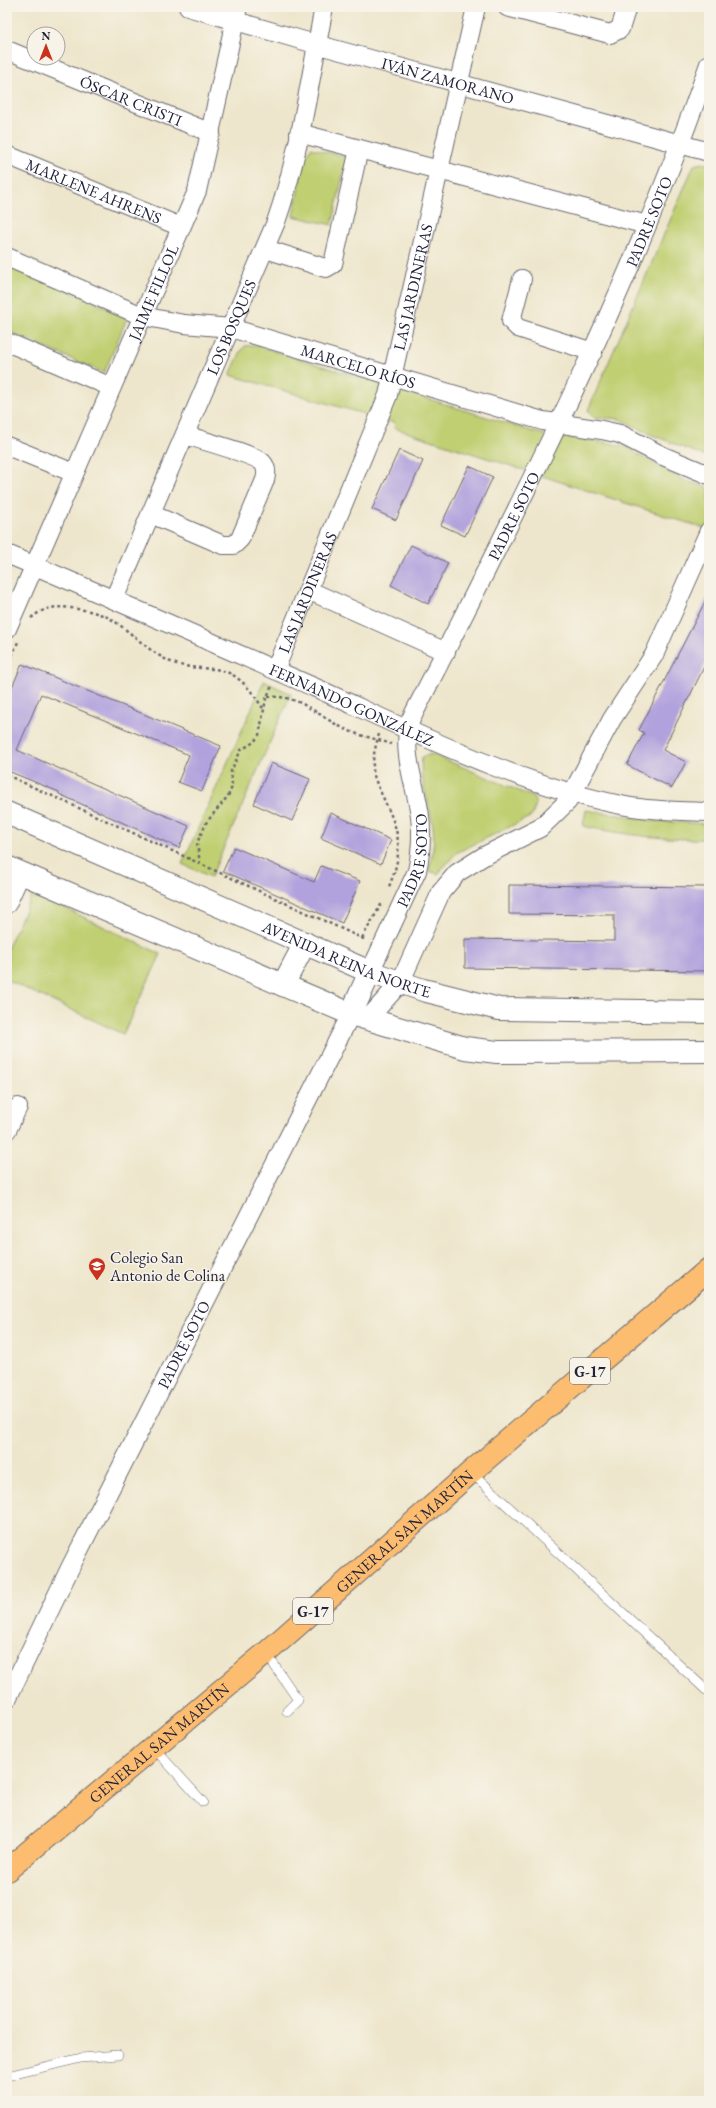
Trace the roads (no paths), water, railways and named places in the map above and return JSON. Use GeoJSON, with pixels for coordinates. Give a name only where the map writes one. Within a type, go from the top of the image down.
{"type":"FeatureCollection","features":[{"type":"Feature","properties":{"kind":"main road","name":"GENERAL SAN MARTÍN"},"geometry":{"type":"LineString","coordinates":[[7,1870],[266,1653],[471,1472],[709,1269]]}},
{"type":"Feature","properties":{"kind":"street","name":"IVÁN ZAMORANO"},"geometry":{"type":"LineString","coordinates":[[188,7],[236,14],[316,45],[709,152]]}},
{"type":"Feature","properties":{"kind":"street","name":"LOS BOSQUES"},"geometry":{"type":"LineString","coordinates":[[114,599],[230,328],[266,249],[284,200],[324,7]]}},
{"type":"Feature","properties":{"kind":"street","name":"LAS JARDINERAS"},"geometry":{"type":"LineString","coordinates":[[275,670],[383,409],[393,377],[460,84],[476,7]]}},
{"type":"Feature","properties":{"kind":"street"},"geometry":{"type":"LineString","coordinates":[[507,7],[563,14],[610,34],[620,29],[627,7]]}},
{"type":"Feature","properties":{"kind":"street","name":"JAIME FILLOL"},"geometry":{"type":"LineString","coordinates":[[35,566],[111,386],[197,191],[211,134],[236,14]]}},
{"type":"Feature","properties":{"kind":"street","name":"ÓSCAR CRISTI"},"geometry":{"type":"LineString","coordinates":[[7,50],[211,134]]}},
{"type":"Feature","properties":{"kind":"street","name":"PADRE SOTO"},"geometry":{"type":"LineString","coordinates":[[370,972],[417,871],[420,856],[420,817],[410,776],[408,728],[560,424],[593,352],[681,144],[709,64]]}},
{"type":"Feature","properties":{"kind":"street"},"geometry":{"type":"LineString","coordinates":[[299,133],[647,225]]}},
{"type":"Feature","properties":{"kind":"street"},"geometry":{"type":"LineString","coordinates":[[266,249],[326,268],[333,264],[359,149]]}},
{"type":"Feature","properties":{"kind":"street","name":"MARLENE AHRENS"},"geometry":{"type":"LineString","coordinates":[[7,155],[181,227]]}},
{"type":"Feature","properties":{"kind":"street","name":"MARCELO RÍOS"},"geometry":{"type":"LineString","coordinates":[[7,257],[142,316],[184,324],[230,328],[543,421],[620,434],[663,456],[709,476]]}},
{"type":"Feature","properties":{"kind":"street"},"geometry":{"type":"LineString","coordinates":[[522,279],[511,321],[518,328],[593,352]]}},
{"type":"Feature","properties":{"kind":"street"},"geometry":{"type":"LineString","coordinates":[[7,342],[111,386]]}},
{"type":"Feature","properties":{"kind":"street"},"geometry":{"type":"LineString","coordinates":[[151,514],[223,546],[234,545],[242,536],[265,480],[265,466],[255,458],[185,435]]}},
{"type":"Feature","properties":{"kind":"street"},"geometry":{"type":"LineString","coordinates":[[7,446],[74,473]]}},
{"type":"Feature","properties":{"kind":"street","name":"PADRE SOTO"},"geometry":{"type":"LineString","coordinates":[[7,1699],[70,1568],[359,1017],[400,983],[441,892],[457,873],[484,856],[540,828],[568,801],[612,719],[654,655],[709,531]]}},
{"type":"Feature","properties":{"kind":"street","name":"FERNANDO GONZÁLEZ"},"geometry":{"type":"LineString","coordinates":[[7,554],[114,599],[383,718],[512,773],[573,792],[626,806],[709,812]]}},
{"type":"Feature","properties":{"kind":"street"},"geometry":{"type":"LineString","coordinates":[[7,629],[35,566]]}},
{"type":"Feature","properties":{"kind":"street"},"geometry":{"type":"LineString","coordinates":[[308,590],[446,652]]}},
{"type":"Feature","properties":{"kind":"street","name":"AVENIDA REINA NORTE"},"geometry":{"type":"LineString","coordinates":[[7,812],[370,972],[400,983],[499,1009],[709,1012]]}},
{"type":"Feature","properties":{"kind":"street"},"geometry":{"type":"LineString","coordinates":[[7,904],[14,870],[359,1017],[465,1048],[497,1052],[709,1051]]}},
{"type":"Feature","properties":{"kind":"street"},"geometry":{"type":"LineString","coordinates":[[283,985],[305,943]]}},
{"type":"Feature","properties":{"kind":"street"},"geometry":{"type":"LineString","coordinates":[[359,1017],[370,972]]}},
{"type":"Feature","properties":{"kind":"street"},"geometry":{"type":"LineString","coordinates":[[8,1126],[18,1107]]}},
{"type":"Feature","properties":{"kind":"lane"},"geometry":{"type":"LineString","coordinates":[[471,1472],[706,1690]]}},
{"type":"Feature","properties":{"kind":"lane"},"geometry":{"type":"LineString","coordinates":[[266,1653],[298,1700],[287,1710]]}},
{"type":"Feature","properties":{"kind":"lane"},"geometry":{"type":"LineString","coordinates":[[153,1747],[203,1802]]}},
{"type":"Feature","properties":{"kind":"lane"},"geometry":{"type":"LineString","coordinates":[[7,2076],[81,2058],[118,2055]]}},
{"type":"Feature","properties":{"kind":"place","name":"Colegio San Antonio de Colina"},"geometry":{"type":"Point","coordinates":[97,1281]}}]}
